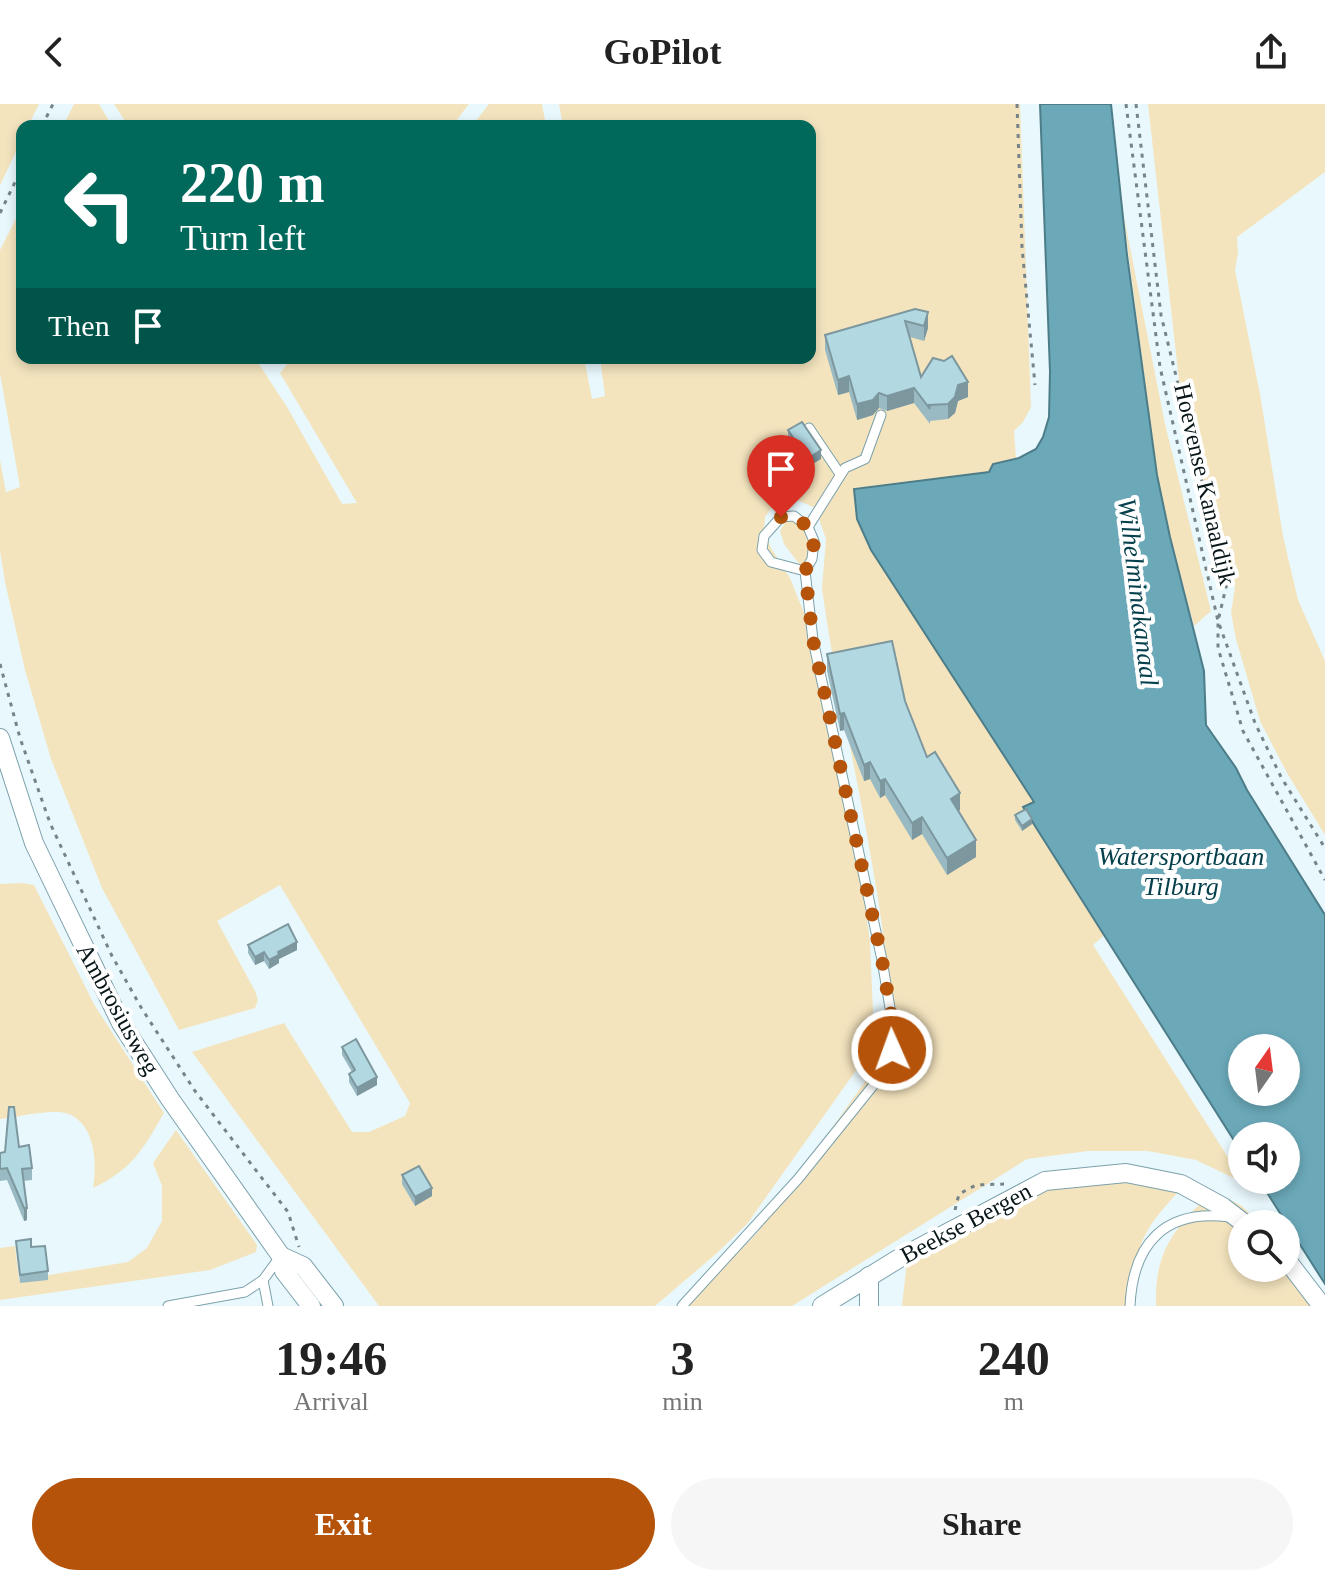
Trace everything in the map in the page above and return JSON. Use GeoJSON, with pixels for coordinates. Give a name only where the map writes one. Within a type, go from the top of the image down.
{"type":"FeatureCollection","features":[{"type":"Feature","properties":{"kind":"street","name":"Ambrosiusweg"},"geometry":{"type":"LineString","coordinates":[[0,738],[34,843],[121,1023],[170,1099],[281,1256],[284,1271],[311,1306]]}},
{"type":"Feature","properties":{"kind":"street","name":"Beekse Bergen"},"geometry":{"type":"LineString","coordinates":[[822,1306],[959,1225],[1045,1181],[1126,1173],[1181,1184],[1228,1213]]}},
{"type":"Feature","properties":{"kind":"street"},"geometry":{"type":"LineString","coordinates":[[281,1256],[303,1266],[334,1306]]}},
{"type":"Feature","properties":{"kind":"street"},"geometry":{"type":"LineString","coordinates":[[869,1276],[869,1306]]}},
{"type":"Feature","properties":{"kind":"street"},"geometry":{"type":"LineString","coordinates":[[1300,1277],[1322,1306]]}},
{"type":"Feature","properties":{"kind":"lane"},"geometry":{"type":"LineString","coordinates":[[808,527],[845,468],[865,459],[881,415]]}},
{"type":"Feature","properties":{"kind":"lane"},"geometry":{"type":"LineString","coordinates":[[809,428],[840,474]]}},
{"type":"Feature","properties":{"kind":"lane"},"geometry":{"type":"LineString","coordinates":[[682,1306],[798,1179],[876,1082],[892,1050],[891,1014],[882,960],[813,640],[805,571],[812,559],[814,541],[808,527],[794,516],[781,517],[764,536],[762,550],[771,562],[805,571]]}},
{"type":"Feature","properties":{"kind":"lane"},"geometry":{"type":"LineString","coordinates":[[1130,1306],[1131,1285],[1139,1259],[1152,1239],[1178,1219],[1206,1214],[1228,1218]]}},
{"type":"Feature","properties":{"kind":"lane"},"geometry":{"type":"LineString","coordinates":[[168,1306],[245,1292],[263,1280],[281,1256]]}},
{"type":"Feature","properties":{"kind":"lane"},"geometry":{"type":"LineString","coordinates":[[263,1280],[268,1306]]}},
{"type":"Feature","properties":{"kind":"path"},"geometry":{"type":"LineString","coordinates":[[1017,104],[1022,247],[1035,385]]}},
{"type":"Feature","properties":{"kind":"path","name":"Hoevense Kanaaldijk"},"geometry":{"type":"LineString","coordinates":[[1126,104],[1160,367],[1218,621],[1255,723],[1281,777],[1325,848]]}},
{"type":"Feature","properties":{"kind":"path"},"geometry":{"type":"LineString","coordinates":[[1136,104],[1161,315],[1227,583],[1218,621],[1218,648],[1243,731],[1325,880]]}},
{"type":"Feature","properties":{"kind":"path"},"geometry":{"type":"LineString","coordinates":[[0,213],[16,180]]}},
{"type":"Feature","properties":{"kind":"path"},"geometry":{"type":"LineString","coordinates":[[0,664],[20,738],[50,823],[105,942],[142,1009],[195,1091],[288,1212],[303,1266]]}},
{"type":"Feature","properties":{"kind":"shaded area"},"geometry":{"type":"Polygon","coordinates":[[[0,104],[39,104],[31,120],[16,120],[16,152],[0,185],[0,104]]]}},
{"type":"Feature","properties":{"kind":"shaded area"},"geometry":{"type":"Polygon","coordinates":[[[74,104],[99,104],[108,120],[66,120],[74,104]]]}},
{"type":"Feature","properties":{"kind":"shaded area"},"geometry":{"type":"Polygon","coordinates":[[[114,104],[469,104],[457,120],[124,120],[114,104]]]}},
{"type":"Feature","properties":{"kind":"shaded area"},"geometry":{"type":"Polygon","coordinates":[[[489,104],[542,104],[545,120],[477,120],[489,104]]]}},
{"type":"Feature","properties":{"kind":"shaded area"},"geometry":{"type":"Polygon","coordinates":[[[559,104],[1020,104],[1031,407],[1014,431],[1016,458],[993,464],[990,472],[855,489],[857,519],[871,550],[1105,913],[1108,932],[1093,945],[1228,1157],[1228,1175],[1196,1160],[1148,1151],[1088,1151],[1027,1159],[792,1306],[677,1306],[719,1271],[757,1233],[874,1069],[886,1020],[886,965],[880,909],[822,588],[826,539],[815,508],[795,499],[774,505],[765,517],[764,530],[771,548],[790,578],[815,640],[863,889],[870,942],[873,1012],[868,1048],[862,1062],[747,1224],[655,1306],[379,1306],[192,1052],[284,1023],[352,1132],[369,1132],[405,1116],[410,1103],[280,885],[217,921],[255,991],[258,1000],[255,1008],[179,1030],[102,888],[51,759],[25,670],[0,551],[0,460],[6,492],[20,487],[0,373],[0,250],[16,219],[16,364],[259,364],[342,504],[357,503],[280,373],[287,364],[585,364],[592,399],[605,396],[601,364],[816,364],[816,120],[562,120],[559,104]]]}},
{"type":"Feature","properties":{"kind":"shaded area"},"geometry":{"type":"Polygon","coordinates":[[[1148,104],[1325,104],[1325,172],[1237,237],[1235,270],[1260,394],[1283,536],[1298,600],[1325,661],[1325,835],[1260,721],[1236,639],[1231,613],[1235,587],[1231,568],[1197,470],[1179,380],[1148,104]]]}},
{"type":"Feature","properties":{"kind":"shaded area"},"geometry":{"type":"Polygon","coordinates":[[[1123,212],[1165,424],[1211,611],[1194,626],[1157,475],[1123,212]]]}},
{"type":"Feature","properties":{"kind":"shaded area"},"geometry":{"type":"Polygon","coordinates":[[[788,518],[809,523],[810,552],[800,565],[784,544],[780,531],[788,518]]]}},
{"type":"Feature","properties":{"kind":"shaded area"},"geometry":{"type":"Polygon","coordinates":[[[0,884],[34,885],[95,1006],[164,1113],[136,1157],[107,1181],[93,1188],[93,1146],[85,1127],[78,1120],[63,1112],[0,1119],[0,884]]]}},
{"type":"Feature","properties":{"kind":"shaded area"},"geometry":{"type":"Polygon","coordinates":[[[176,1130],[257,1245],[256,1252],[210,1270],[0,1300],[0,1248],[15,1246],[19,1280],[128,1262],[147,1248],[162,1221],[162,1186],[153,1163],[176,1130]]]}},
{"type":"Feature","properties":{"kind":"shaded area"},"geometry":{"type":"Polygon","coordinates":[[[1102,1177],[1188,1182],[1161,1211],[1144,1237],[1136,1266],[1135,1306],[902,1306],[907,1261],[1000,1209],[1049,1190],[1102,1177]]]}},
{"type":"Feature","properties":{"kind":"shaded area"},"geometry":{"type":"Polygon","coordinates":[[[1213,1191],[1242,1206],[1246,1210],[1228,1210],[1228,1282],[1298,1282],[1319,1306],[1156,1306],[1156,1287],[1163,1255],[1188,1216],[1213,1191]]]}},
{"type":"Feature","properties":{"kind":"water"},"geometry":{"type":"Polygon","coordinates":[[[1040,104],[1111,104],[1127,255],[1157,475],[1204,671],[1206,725],[1236,768],[1325,915],[1325,1284],[1300,1245],[1300,1210],[1278,1210],[1268,1194],[1300,1194],[1300,1122],[1228,1122],[1228,1131],[1023,807],[1034,802],[871,550],[857,519],[854,489],[989,472],[993,464],[1019,458],[1036,449],[1049,417],[1040,104]]]}},
{"type":"Feature","properties":{"kind":"building"},"geometry":{"type":"Polygon","coordinates":[[[915,309],[928,312],[924,326],[905,321],[921,377],[933,358],[944,361],[952,356],[968,382],[958,385],[955,397],[948,404],[929,405],[930,409],[914,388],[887,396],[879,393],[873,400],[857,404],[849,376],[838,380],[825,335],[915,309]]]}},
{"type":"Feature","properties":{"kind":"building"},"geometry":{"type":"Polygon","coordinates":[[[802,422],[821,450],[807,459],[788,430],[802,422]]]}},
{"type":"Feature","properties":{"kind":"building"},"geometry":{"type":"Polygon","coordinates":[[[892,641],[905,701],[927,757],[935,752],[960,793],[951,799],[976,840],[947,858],[922,817],[912,823],[885,779],[880,781],[870,762],[864,765],[844,713],[840,714],[827,654],[892,641]]]}},
{"type":"Feature","properties":{"kind":"building"},"geometry":{"type":"Polygon","coordinates":[[[1026,809],[1032,819],[1022,826],[1015,815],[1026,809]]]}},
{"type":"Feature","properties":{"kind":"building"},"geometry":{"type":"Polygon","coordinates":[[[288,924],[297,942],[269,960],[264,952],[255,957],[248,945],[288,924]]]}},
{"type":"Feature","properties":{"kind":"building"},"geometry":{"type":"Polygon","coordinates":[[[356,1039],[377,1077],[357,1088],[349,1074],[355,1070],[342,1047],[356,1039]]]}},
{"type":"Feature","properties":{"kind":"building"},"geometry":{"type":"Polygon","coordinates":[[[9,1107],[14,1107],[19,1147],[29,1145],[32,1168],[22,1169],[27,1208],[24,1208],[7,1168],[0,1169],[0,1153],[5,1152],[9,1107]]]}},
{"type":"Feature","properties":{"kind":"building"},"geometry":{"type":"Polygon","coordinates":[[[419,1166],[432,1188],[415,1197],[402,1175],[419,1166]]]}},
{"type":"Feature","properties":{"kind":"building"},"geometry":{"type":"Polygon","coordinates":[[[31,1239],[31,1247],[45,1246],[48,1271],[20,1275],[16,1241],[31,1239]]]}},
{"type":"Feature","properties":{"kind":"route"},"geometry":{"type":"LineString","coordinates":[[781,517],[794,516],[808,527],[814,541],[812,559],[805,571],[813,640],[882,960],[891,1014],[892,1050]]}},
{"type":"Feature","properties":{"kind":"water label","name":"Wilhelminakanaal"},"geometry":{"type":"Point","coordinates":[1138,592]}},
{"type":"Feature","properties":{"kind":"water label","name":"Watersportbaan Tilburg"},"geometry":{"type":"Point","coordinates":[1181,871]}}]}
